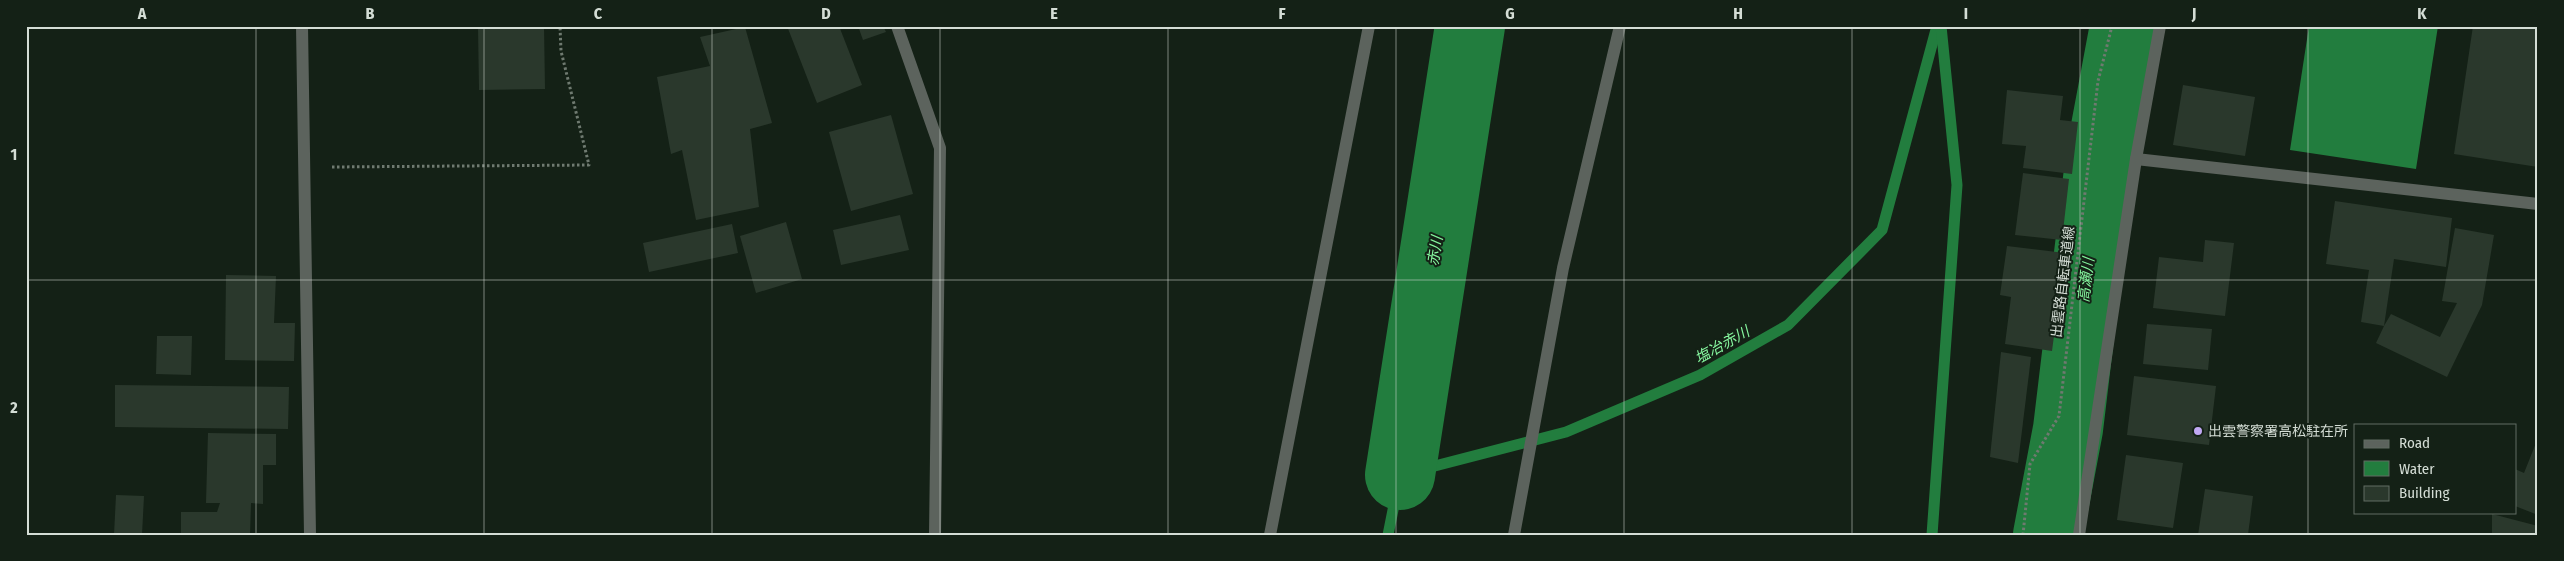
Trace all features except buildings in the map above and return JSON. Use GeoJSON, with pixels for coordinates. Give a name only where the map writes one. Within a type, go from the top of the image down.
{"type":"FeatureCollection","features":[{"type":"Feature","properties":{"kind":"street"},"geometry":{"type":"LineString","coordinates":[[302,26],[310,535]]}},
{"type":"Feature","properties":{"kind":"street"},"geometry":{"type":"LineString","coordinates":[[897,26],[940,148],[935,535]]}},
{"type":"Feature","properties":{"kind":"street"},"geometry":{"type":"LineString","coordinates":[[1270,535],[1369,26]]}},
{"type":"Feature","properties":{"kind":"street"},"geometry":{"type":"LineString","coordinates":[[1514,535],[1563,268],[1620,26]]}},
{"type":"Feature","properties":{"kind":"street"},"geometry":{"type":"LineString","coordinates":[[2079,535],[2136,159],[2160,26]]}},
{"type":"Feature","properties":{"kind":"street"},"geometry":{"type":"LineString","coordinates":[[2136,159],[2538,204]]}},
{"type":"Feature","properties":{"kind":"path"},"geometry":{"type":"LineString","coordinates":[[304,168],[589,165],[561,51],[560,26]]}},
{"type":"Feature","properties":{"kind":"path","name":"出雲路自転車道線"},"geometry":{"type":"LineString","coordinates":[[2023,535],[2030,464],[2059,416],[2098,81],[2112,26]]}},
{"type":"Feature","properties":{"kind":"water"},"geometry":{"type":"Polygon","coordinates":[[[2309,26],[2438,26],[2416,169],[2290,150],[2309,26]]]}},
{"type":"Feature","properties":{"kind":"waterway","name":"赤川"},"geometry":{"type":"LineString","coordinates":[[1400,475],[1470,26]]}},
{"type":"Feature","properties":{"kind":"waterway","name":"塩冶赤川"},"geometry":{"type":"LineString","coordinates":[[1388,535],[1400,475],[1566,432],[1700,375],[1788,325],[1882,230],[1937,26]]}},
{"type":"Feature","properties":{"kind":"waterway"},"geometry":{"type":"LineString","coordinates":[[1932,535],[1957,185],[1941,26]]}},
{"type":"Feature","properties":{"kind":"waterway","name":"高瀬川"},"geometry":{"type":"LineString","coordinates":[[2048,535],[2068,429],[2101,154],[2125,26]]}},
{"type":"Feature","properties":{"kind":"place","name":"出雲警察署高松駐在所"},"geometry":{"type":"Point","coordinates":[2198,431]}}]}
